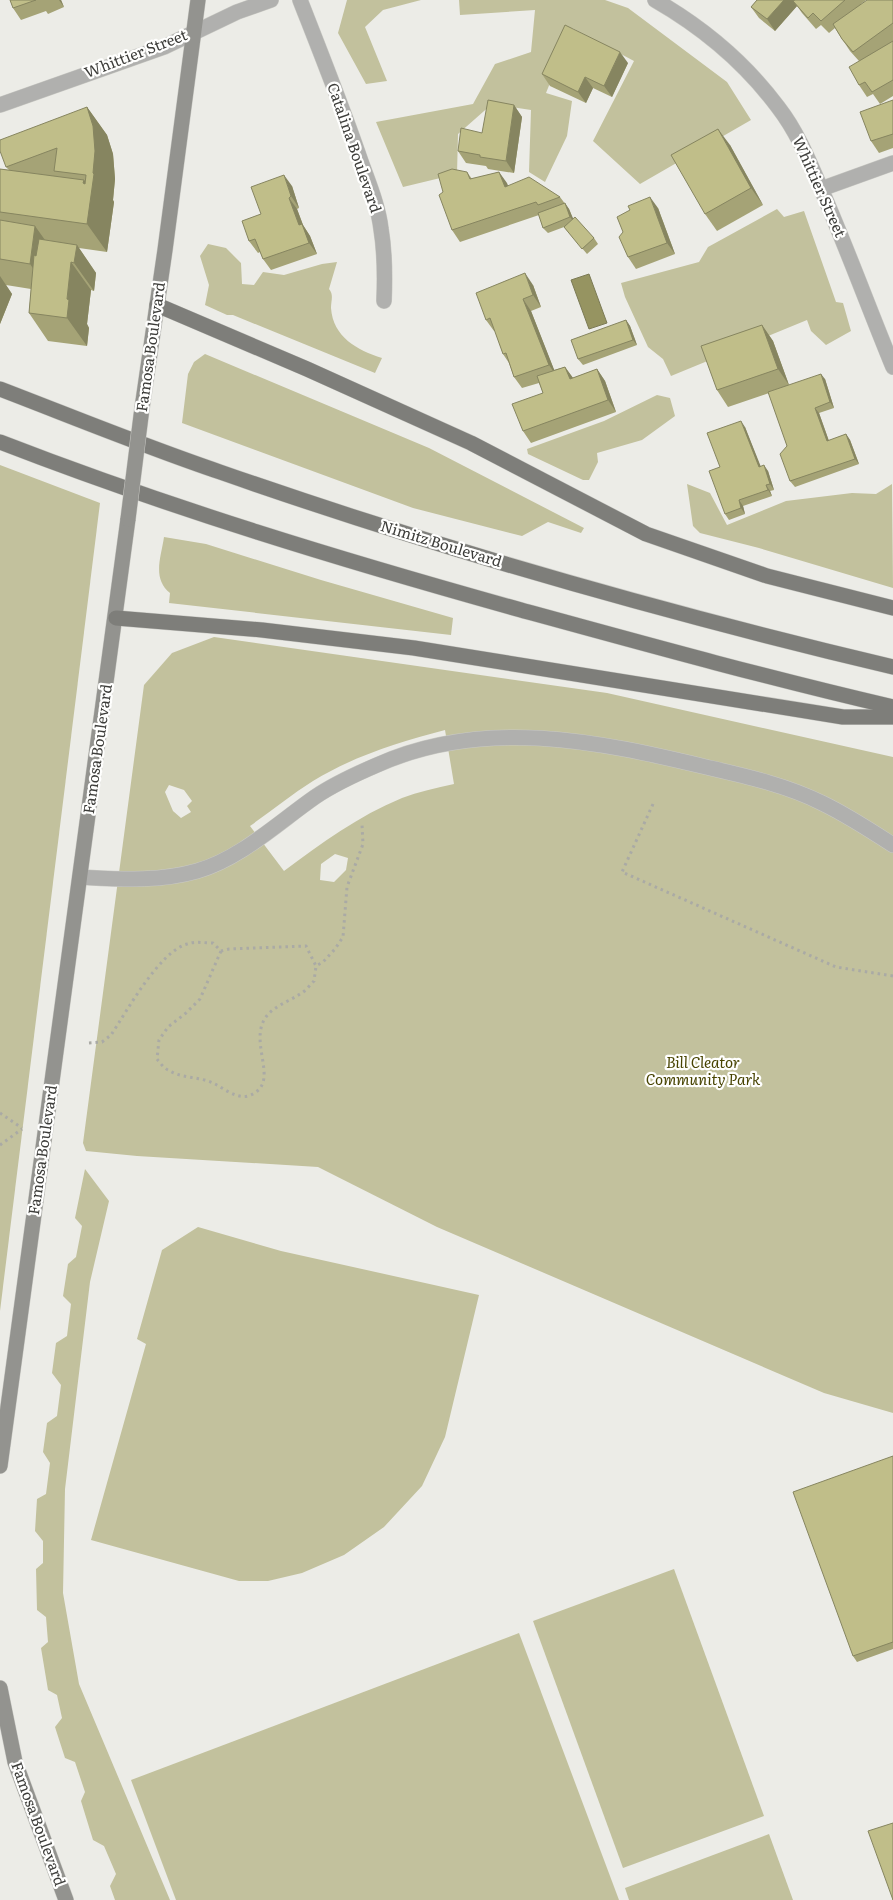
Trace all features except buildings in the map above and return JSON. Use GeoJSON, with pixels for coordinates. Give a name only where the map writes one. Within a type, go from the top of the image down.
{"type":"FeatureCollection","features":[{"type":"Feature","properties":{"kind":"main road"},"geometry":{"type":"LineString","coordinates":[[156,305],[308,369],[471,443],[646,534],[767,576],[893,608]]}},
{"type":"Feature","properties":{"kind":"main road","name":"Nimitz Boulevard"},"geometry":{"type":"LineString","coordinates":[[0,389],[218,472],[431,541],[675,611],[893,666]]}},
{"type":"Feature","properties":{"kind":"main road"},"geometry":{"type":"LineString","coordinates":[[0,442],[93,477],[224,522],[413,580],[720,665],[893,706]]}},
{"type":"Feature","properties":{"kind":"main road"},"geometry":{"type":"LineString","coordinates":[[116,618],[262,630],[405,647],[843,717],[893,717]]}},
{"type":"Feature","properties":{"kind":"street"},"geometry":{"type":"LineString","coordinates":[[194,31],[198,0]]}},
{"type":"Feature","properties":{"kind":"street","name":"Whittier Street"},"geometry":{"type":"LineString","coordinates":[[0,105],[164,47],[237,12],[271,0]]}},
{"type":"Feature","properties":{"kind":"street","name":"Catalina Boulevard"},"geometry":{"type":"LineString","coordinates":[[300,0],[343,110],[374,200],[381,227],[384,254],[384,301]]}},
{"type":"Feature","properties":{"kind":"street","name":"Whittier Street"},"geometry":{"type":"LineString","coordinates":[[656,0],[695,25],[731,55],[778,107],[792,128],[805,150],[892,364]]}},
{"type":"Feature","properties":{"kind":"street","name":"Famosa Boulevard"},"geometry":{"type":"LineString","coordinates":[[0,1466],[194,31]]}},
{"type":"Feature","properties":{"kind":"street"},"geometry":{"type":"LineString","coordinates":[[821,189],[893,164]]}},
{"type":"Feature","properties":{"kind":"street"},"geometry":{"type":"LineString","coordinates":[[80,877],[141,879],[169,877],[199,871],[252,843],[317,796],[379,764],[418,750],[460,740],[530,736],[604,744],[646,752],[779,786],[821,802],[862,824],[893,845]]}},
{"type":"Feature","properties":{"kind":"street","name":"Famosa Boulevard"},"geometry":{"type":"LineString","coordinates":[[0,1688],[15,1762],[66,1900]]}},
{"type":"Feature","properties":{"kind":"path"},"geometry":{"type":"LineString","coordinates":[[653,804],[622,872],[836,967],[893,976]]}},
{"type":"Feature","properties":{"kind":"path"},"geometry":{"type":"LineString","coordinates":[[316,966],[323,962],[343,937],[347,887],[364,844],[362,825]]}},
{"type":"Feature","properties":{"kind":"path"},"geometry":{"type":"LineString","coordinates":[[89,1043],[102,1042],[111,1035],[147,982],[174,950],[185,944],[195,942],[213,943],[221,951]]}},
{"type":"Feature","properties":{"kind":"path"},"geometry":{"type":"LineString","coordinates":[[306,946],[316,966],[314,981],[302,993],[273,1010],[265,1018],[258,1036],[265,1075],[264,1083],[258,1091],[249,1097],[239,1097],[206,1079],[167,1070],[157,1059],[159,1040],[168,1027],[200,1000],[221,951],[229,949],[306,946]]}},
{"type":"Feature","properties":{"kind":"path"},"geometry":{"type":"LineString","coordinates":[[0,1146],[23,1128]]}},
{"type":"Feature","properties":{"kind":"green space"},"geometry":{"type":"Polygon","coordinates":[[[347,0],[421,0],[383,10],[365,27],[387,81],[366,84],[338,33],[347,0]]]}},
{"type":"Feature","properties":{"kind":"green space"},"geometry":{"type":"Polygon","coordinates":[[[459,0],[605,0],[628,8],[727,82],[751,120],[640,184],[593,141],[634,61],[572,28],[546,93],[572,101],[567,136],[545,182],[529,172],[531,110],[492,104],[458,134],[457,174],[403,187],[376,122],[473,104],[495,64],[531,52],[535,10],[460,15],[459,0]]]}},
{"type":"Feature","properties":{"kind":"green space"},"geometry":{"type":"Polygon","coordinates":[[[777,209],[784,217],[804,211],[836,302],[843,303],[851,331],[826,345],[811,331],[807,320],[671,376],[663,359],[648,347],[625,297],[621,283],[699,262],[708,247],[777,209]]]}},
{"type":"Feature","properties":{"kind":"green space"},"geometry":{"type":"Polygon","coordinates":[[[208,244],[226,248],[241,263],[242,284],[254,285],[263,272],[284,275],[322,264],[337,262],[329,289],[332,296],[331,308],[336,327],[355,346],[382,358],[375,373],[205,305],[209,285],[200,256],[208,244]]]}},
{"type":"Feature","properties":{"kind":"green space"},"geometry":{"type":"Polygon","coordinates":[[[205,354],[429,448],[584,528],[581,533],[548,522],[522,536],[413,508],[182,423],[188,374],[194,362],[205,354]]]}},
{"type":"Feature","properties":{"kind":"green space"},"geometry":{"type":"Polygon","coordinates":[[[657,395],[670,398],[675,416],[642,440],[597,453],[598,462],[589,480],[583,480],[528,454],[527,449],[604,421],[657,395]]]}},
{"type":"Feature","properties":{"kind":"green space"},"geometry":{"type":"Polygon","coordinates":[[[0,465],[100,503],[0,1311],[0,465]]]}},
{"type":"Feature","properties":{"kind":"green space"},"geometry":{"type":"Polygon","coordinates":[[[687,484],[710,493],[727,525],[786,501],[852,493],[876,494],[892,484],[893,588],[759,548],[700,533],[693,526],[687,484]]]}},
{"type":"Feature","properties":{"kind":"green space"},"geometry":{"type":"Polygon","coordinates":[[[164,537],[206,544],[453,618],[451,635],[169,603],[170,593],[164,587],[159,574],[164,537]]]}},
{"type":"Feature","properties":{"kind":"green space","name":"Bill Cleator Community Park"},"geometry":{"type":"Polygon","coordinates":[[[214,637],[607,693],[893,757],[893,1413],[824,1393],[437,1227],[318,1167],[86,1151],[83,1143],[144,685],[172,653],[214,637]],[[445,730],[394,745],[344,764],[305,786],[250,826],[284,871],[326,840],[370,813],[408,796],[454,784],[445,730]],[[169,785],[165,792],[173,811],[181,818],[191,812],[187,806],[192,801],[184,790],[169,785]],[[335,854],[321,864],[320,880],[334,882],[346,870],[348,858],[335,854]]]}},
{"type":"Feature","properties":{"kind":"green space"},"geometry":{"type":"Polygon","coordinates":[[[85,1169],[109,1201],[90,1282],[65,1489],[63,1593],[79,1684],[170,1900],[115,1900],[110,1886],[116,1874],[104,1846],[93,1840],[81,1801],[85,1792],[75,1762],[65,1758],[55,1727],[62,1718],[57,1695],[48,1690],[41,1648],[48,1642],[46,1617],[37,1610],[36,1569],[43,1563],[43,1541],[35,1531],[37,1499],[46,1494],[50,1463],[43,1452],[47,1423],[57,1416],[61,1385],[52,1373],[56,1343],[67,1336],[71,1304],[63,1296],[68,1264],[76,1257],[82,1226],[75,1218],[85,1169]]]}},
{"type":"Feature","properties":{"kind":"green space"},"geometry":{"type":"Polygon","coordinates":[[[198,1227],[281,1251],[479,1295],[445,1437],[422,1486],[384,1527],[344,1555],[302,1573],[268,1581],[239,1581],[91,1540],[146,1344],[137,1339],[162,1250],[198,1227]]]}},
{"type":"Feature","properties":{"kind":"green space"},"geometry":{"type":"Polygon","coordinates":[[[674,1569],[764,1816],[623,1868],[533,1621],[674,1569]]]}},
{"type":"Feature","properties":{"kind":"green space"},"geometry":{"type":"Polygon","coordinates":[[[519,1633],[619,1900],[176,1900],[131,1780],[519,1633]]]}},
{"type":"Feature","properties":{"kind":"green space"},"geometry":{"type":"Polygon","coordinates":[[[769,1834],[793,1900],[629,1900],[625,1888],[769,1834]]]}},
{"type":"Feature","properties":{"kind":"shaded area"},"geometry":{"type":"Polygon","coordinates":[[[589,274],[607,323],[589,329],[571,280],[589,274]]]}}]}
